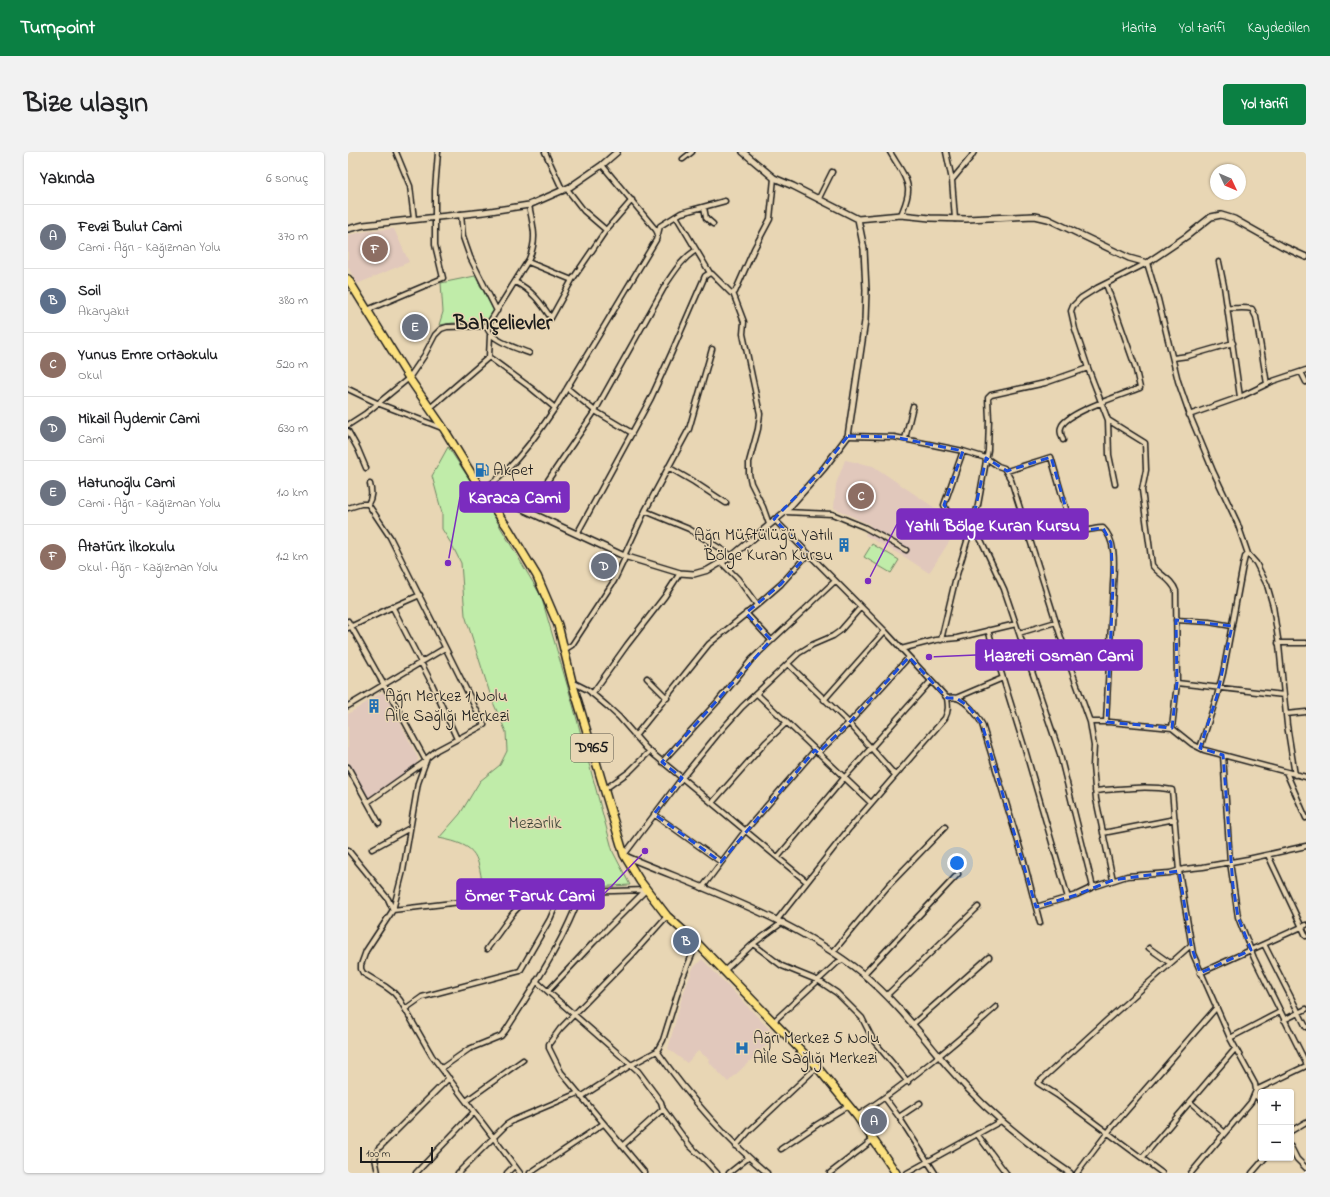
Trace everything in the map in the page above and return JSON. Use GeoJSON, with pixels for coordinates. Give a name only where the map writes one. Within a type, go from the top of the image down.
{"type":"FeatureCollection","features":[{"type":"Feature","properties":{"kind":"main road","name":"D965"},"geometry":{"type":"LineString","coordinates":[[348,279],[409,378],[444,429],[537,576],[558,625],[572,682],[624,855],[647,890],[667,916],[724,970],[817,1067],[849,1105],[896,1173]]}},
{"type":"Feature","properties":{"kind":"street"},"geometry":{"type":"LineString","coordinates":[[396,152],[410,186],[414,219]]}},
{"type":"Feature","properties":{"kind":"street"},"geometry":{"type":"LineString","coordinates":[[367,310],[443,278],[435,245],[438,152]]}},
{"type":"Feature","properties":{"kind":"street"},"geometry":{"type":"LineString","coordinates":[[545,152],[565,190],[584,211],[606,230]]}},
{"type":"Feature","properties":{"kind":"street"},"geometry":{"type":"LineString","coordinates":[[348,229],[364,225],[529,205],[565,190],[602,165],[617,152]]}},
{"type":"Feature","properties":{"kind":"street"},"geometry":{"type":"LineString","coordinates":[[683,159],[692,152]]}},
{"type":"Feature","properties":{"kind":"street"},"geometry":{"type":"LineString","coordinates":[[743,152],[774,178],[819,198],[858,219],[901,215],[955,219],[1035,216],[1048,219],[1129,258],[1147,263]]}},
{"type":"Feature","properties":{"kind":"street"},"geometry":{"type":"LineString","coordinates":[[890,152],[909,189],[901,215]]}},
{"type":"Feature","properties":{"kind":"street"},"geometry":{"type":"LineString","coordinates":[[946,152],[952,180],[955,219]]}},
{"type":"Feature","properties":{"kind":"street"},"geometry":{"type":"LineString","coordinates":[[952,180],[968,162],[974,152]]}},
{"type":"Feature","properties":{"kind":"street"},"geometry":{"type":"LineString","coordinates":[[602,165],[632,200],[658,234]]}},
{"type":"Feature","properties":{"kind":"street"},"geometry":{"type":"LineString","coordinates":[[819,198],[832,172]]}},
{"type":"Feature","properties":{"kind":"street"},"geometry":{"type":"LineString","coordinates":[[733,293],[736,292],[754,250],[770,219],[774,178]]}},
{"type":"Feature","properties":{"kind":"street"},"geometry":{"type":"LineString","coordinates":[[515,282],[526,287],[535,295],[551,318],[572,280],[606,230],[632,200]]}},
{"type":"Feature","properties":{"kind":"street"},"geometry":{"type":"LineString","coordinates":[[724,201],[681,213],[660,226],[652,247],[555,408],[528,446],[503,474],[482,491],[625,556],[680,573],[694,574],[708,570],[732,556],[784,512],[824,468],[848,436],[864,321],[866,290],[864,249],[858,219]]}},
{"type":"Feature","properties":{"kind":"street"},"geometry":{"type":"LineString","coordinates":[[487,326],[528,262],[533,249],[535,237],[529,205]]}},
{"type":"Feature","properties":{"kind":"street"},"geometry":{"type":"LineString","coordinates":[[704,207],[706,218],[713,224]]}},
{"type":"Feature","properties":{"kind":"street"},"geometry":{"type":"LineString","coordinates":[[461,214],[463,237],[470,257],[497,311]]}},
{"type":"Feature","properties":{"kind":"street"},"geometry":{"type":"LineString","coordinates":[[1114,484],[1109,455],[1108,420],[1075,329],[1071,311],[1073,306],[1081,298],[1147,263],[1211,218],[1221,215],[1234,219],[1282,246],[1306,257]]}},
{"type":"Feature","properties":{"kind":"street"},"geometry":{"type":"LineString","coordinates":[[676,216],[710,273],[717,278],[731,293],[733,293],[744,322],[744,334],[760,414],[758,429],[749,462],[748,474],[769,524]]}},
{"type":"Feature","properties":{"kind":"street"},"geometry":{"type":"LineString","coordinates":[[527,511],[595,411],[666,284],[680,263],[696,250]]}},
{"type":"Feature","properties":{"kind":"street"},"geometry":{"type":"LineString","coordinates":[[528,262],[572,280]]}},
{"type":"Feature","properties":{"kind":"street"},"geometry":{"type":"LineString","coordinates":[[1219,262],[1224,286],[1240,397]]}},
{"type":"Feature","properties":{"kind":"street"},"geometry":{"type":"LineString","coordinates":[[1147,263],[1158,299],[1178,381],[1190,415],[1213,471],[1237,522],[1248,554],[1256,563],[1266,585],[1272,606],[1278,643],[1294,775]]}},
{"type":"Feature","properties":{"kind":"street"},"geometry":{"type":"LineString","coordinates":[[577,534],[632,433],[669,358],[704,279],[710,273]]}},
{"type":"Feature","properties":{"kind":"street"},"geometry":{"type":"LineString","coordinates":[[1063,440],[1061,430],[1066,420],[1102,402],[1140,388],[1135,366],[1106,284]]}},
{"type":"Feature","properties":{"kind":"street"},"geometry":{"type":"LineString","coordinates":[[1227,308],[1252,309],[1256,317],[1267,384]]}},
{"type":"Feature","properties":{"kind":"street"},"geometry":{"type":"LineString","coordinates":[[348,425],[365,414],[409,378],[424,356],[434,335],[441,329],[447,327],[487,326]]}},
{"type":"Feature","properties":{"kind":"street"},"geometry":{"type":"LineString","coordinates":[[430,408],[489,357],[490,335],[487,326]]}},
{"type":"Feature","properties":{"kind":"street"},"geometry":{"type":"LineString","coordinates":[[490,335],[514,348],[529,353]]}},
{"type":"Feature","properties":{"kind":"street"},"geometry":{"type":"LineString","coordinates":[[1173,358],[1188,356],[1233,344]]}},
{"type":"Feature","properties":{"kind":"street"},"geometry":{"type":"LineString","coordinates":[[564,650],[572,645],[614,581],[645,511],[690,429],[712,349]]}},
{"type":"Feature","properties":{"kind":"street"},"geometry":{"type":"LineString","coordinates":[[489,357],[555,408]]}},
{"type":"Feature","properties":{"kind":"street"},"geometry":{"type":"LineString","coordinates":[[941,640],[955,581],[978,505],[989,435],[988,398],[991,395],[1045,383],[1088,368]]}},
{"type":"Feature","properties":{"kind":"street"},"geometry":{"type":"LineString","coordinates":[[1190,415],[1240,397],[1267,384],[1306,370]]}},
{"type":"Feature","properties":{"kind":"street"},"geometry":{"type":"LineString","coordinates":[[1301,372],[1306,382]]}},
{"type":"Feature","properties":{"kind":"street"},"geometry":{"type":"LineString","coordinates":[[566,388],[595,411],[632,433]]}},
{"type":"Feature","properties":{"kind":"street"},"geometry":{"type":"LineString","coordinates":[[348,389],[377,404],[444,429]]}},
{"type":"Feature","properties":{"kind":"street"},"geometry":{"type":"LineString","coordinates":[[905,439],[913,406]]}},
{"type":"Feature","properties":{"kind":"street"},"geometry":{"type":"LineString","coordinates":[[1108,420],[1145,443],[1146,470],[1142,490],[1152,565],[1155,570],[1175,586],[1177,683],[1172,728]]}},
{"type":"Feature","properties":{"kind":"street"},"geometry":{"type":"LineString","coordinates":[[348,431],[366,468]]}},
{"type":"Feature","properties":{"kind":"street"},"geometry":{"type":"LineString","coordinates":[[848,436],[894,437],[963,451],[986,458],[1007,471],[1023,516],[1069,663],[1090,722],[1094,746],[1093,766],[1095,791],[1113,880]]}},
{"type":"Feature","properties":{"kind":"street"},"geometry":{"type":"LineString","coordinates":[[963,451],[944,505],[947,511],[954,518],[972,526],[982,542],[1004,589],[1059,751],[1093,887]]}},
{"type":"Feature","properties":{"kind":"street"},"geometry":{"type":"LineString","coordinates":[[1007,471],[1051,457],[1071,526],[1079,531],[1103,528],[1109,536],[1114,564],[1106,722]]}},
{"type":"Feature","properties":{"kind":"street"},"geometry":{"type":"LineString","coordinates":[[668,467],[726,503]]}},
{"type":"Feature","properties":{"kind":"street"},"geometry":{"type":"LineString","coordinates":[[368,504],[372,497],[370,484]]}},
{"type":"Feature","properties":{"kind":"street"},"geometry":{"type":"LineString","coordinates":[[348,508],[361,504],[368,504]]}},
{"type":"Feature","properties":{"kind":"street"},"geometry":{"type":"LineString","coordinates":[[368,504],[390,537],[484,725],[437,750],[427,758],[418,783],[403,871],[393,910],[366,951],[361,969],[363,973],[394,993],[432,1056],[520,1173]]}},
{"type":"Feature","properties":{"kind":"street"},"geometry":{"type":"LineString","coordinates":[[645,511],[689,529],[732,556]]}},
{"type":"Feature","properties":{"kind":"street"},"geometry":{"type":"LineString","coordinates":[[784,512],[832,514],[864,527],[906,550]]}},
{"type":"Feature","properties":{"kind":"street"},"geometry":{"type":"LineString","coordinates":[[724,970],[780,921],[807,882],[895,775],[945,718],[948,712],[947,698],[885,631],[774,519]]}},
{"type":"Feature","properties":{"kind":"street"},"geometry":{"type":"LineString","coordinates":[[635,736],[709,644],[781,584],[808,554]]}},
{"type":"Feature","properties":{"kind":"street"},"geometry":{"type":"LineString","coordinates":[[1200,748],[1219,688],[1243,565],[1245,557],[1248,554]]}},
{"type":"Feature","properties":{"kind":"street"},"geometry":{"type":"LineString","coordinates":[[722,563],[738,579],[757,605]]}},
{"type":"Feature","properties":{"kind":"street"},"geometry":{"type":"LineString","coordinates":[[592,694],[627,645],[670,590],[680,573]]}},
{"type":"Feature","properties":{"kind":"street"},"geometry":{"type":"LineString","coordinates":[[662,762],[718,701],[752,659],[835,581]]}},
{"type":"Feature","properties":{"kind":"street"},"geometry":{"type":"LineString","coordinates":[[350,627],[392,606],[420,595]]}},
{"type":"Feature","properties":{"kind":"street"},"geometry":{"type":"LineString","coordinates":[[392,606],[432,684],[457,739]]}},
{"type":"Feature","properties":{"kind":"street"},"geometry":{"type":"LineString","coordinates":[[861,607],[840,631],[799,653],[717,735],[654,814],[624,855],[780,921],[833,952],[864,974],[887,995],[986,1108],[1041,1153],[1070,1173]]}},
{"type":"Feature","properties":{"kind":"street"},"geometry":{"type":"LineString","coordinates":[[746,613],[771,640]]}},
{"type":"Feature","properties":{"kind":"street"},"geometry":{"type":"LineString","coordinates":[[1176,620],[1209,622],[1232,626]]}},
{"type":"Feature","properties":{"kind":"street"},"geometry":{"type":"LineString","coordinates":[[348,621],[426,761]]}},
{"type":"Feature","properties":{"kind":"street"},"geometry":{"type":"LineString","coordinates":[[1019,633],[1056,622]]}},
{"type":"Feature","properties":{"kind":"street"},"geometry":{"type":"LineString","coordinates":[[902,649],[1016,624]]}},
{"type":"Feature","properties":{"kind":"street"},"geometry":{"type":"LineString","coordinates":[[988,630],[1068,898]]}},
{"type":"Feature","properties":{"kind":"street"},"geometry":{"type":"LineString","coordinates":[[824,700],[885,631]]}},
{"type":"Feature","properties":{"kind":"street"},"geometry":{"type":"LineString","coordinates":[[1278,643],[1306,643],[1306,649]]}},
{"type":"Feature","properties":{"kind":"street"},"geometry":{"type":"LineString","coordinates":[[348,706],[445,648]]}},
{"type":"Feature","properties":{"kind":"street"},"geometry":{"type":"LineString","coordinates":[[702,888],[745,831],[816,752],[849,724],[909,657]]}},
{"type":"Feature","properties":{"kind":"street"},"geometry":{"type":"LineString","coordinates":[[788,664],[849,724],[895,775]]}},
{"type":"Feature","properties":{"kind":"street"},"geometry":{"type":"LineString","coordinates":[[647,678],[667,698]]}},
{"type":"Feature","properties":{"kind":"street"},"geometry":{"type":"LineString","coordinates":[[947,698],[956,698],[1003,678]]}},
{"type":"Feature","properties":{"kind":"street"},"geometry":{"type":"LineString","coordinates":[[572,682],[592,694],[619,717],[635,736],[662,762],[807,882]]}},
{"type":"Feature","properties":{"kind":"street"},"geometry":{"type":"LineString","coordinates":[[778,857],[844,778],[931,682]]}},
{"type":"Feature","properties":{"kind":"street"},"geometry":{"type":"LineString","coordinates":[[1177,683],[1284,695]]}},
{"type":"Feature","properties":{"kind":"street"},"geometry":{"type":"LineString","coordinates":[[757,694],[871,804]]}},
{"type":"Feature","properties":{"kind":"street"},"geometry":{"type":"LineString","coordinates":[[956,698],[968,706],[982,724],[1023,858],[1040,923]]}},
{"type":"Feature","properties":{"kind":"street"},"geometry":{"type":"LineString","coordinates":[[1286,714],[1306,712]]}},
{"type":"Feature","properties":{"kind":"street"},"geometry":{"type":"LineString","coordinates":[[1090,722],[1172,728],[1192,744],[1200,748],[1294,775],[1306,777]]}},
{"type":"Feature","properties":{"kind":"street"},"geometry":{"type":"LineString","coordinates":[[712,804],[765,742],[786,723]]}},
{"type":"Feature","properties":{"kind":"street"},"geometry":{"type":"LineString","coordinates":[[605,789],[630,771],[650,751]]}},
{"type":"Feature","properties":{"kind":"street"},"geometry":{"type":"LineString","coordinates":[[1191,1173],[1251,1102],[1256,1092],[1306,1064],[1250,950],[1238,917],[1230,862],[1223,755]]}},
{"type":"Feature","properties":{"kind":"street"},"geometry":{"type":"LineString","coordinates":[[368,802],[426,761]]}},
{"type":"Feature","properties":{"kind":"street"},"geometry":{"type":"LineString","coordinates":[[348,767],[378,823]]}},
{"type":"Feature","properties":{"kind":"street"},"geometry":{"type":"LineString","coordinates":[[1286,772],[1306,818]]}},
{"type":"Feature","properties":{"kind":"street"},"geometry":{"type":"LineString","coordinates":[[1095,791],[1136,788],[1164,788],[1172,790],[1179,871],[1191,945],[1200,973],[1230,1038],[1255,1084],[1258,1096]]}},
{"type":"Feature","properties":{"kind":"street"},"geometry":{"type":"LineString","coordinates":[[654,814],[721,862]]}},
{"type":"Feature","properties":{"kind":"street"},"geometry":{"type":"LineString","coordinates":[[1103,832],[1175,819]]}},
{"type":"Feature","properties":{"kind":"street"},"geometry":{"type":"LineString","coordinates":[[833,952],[888,886],[945,826]]}},
{"type":"Feature","properties":{"kind":"street"},"geometry":{"type":"LineString","coordinates":[[372,849],[410,828]]}},
{"type":"Feature","properties":{"kind":"street"},"geometry":{"type":"LineString","coordinates":[[1036,907],[1068,898],[1093,887],[1127,876],[1170,873],[1268,855],[1306,846]]}},
{"type":"Feature","properties":{"kind":"street"},"geometry":{"type":"LineString","coordinates":[[348,850],[388,899],[393,910]]}},
{"type":"Feature","properties":{"kind":"street"},"geometry":{"type":"LineString","coordinates":[[1268,855],[1304,926],[1306,936]]}},
{"type":"Feature","properties":{"kind":"street"},"geometry":{"type":"LineString","coordinates":[[864,974],[958,874]]}},
{"type":"Feature","properties":{"kind":"street"},"geometry":{"type":"LineString","coordinates":[[393,910],[528,897],[560,896],[581,892],[647,890]]}},
{"type":"Feature","properties":{"kind":"street"},"geometry":{"type":"LineString","coordinates":[[548,991],[594,942],[647,890]]}},
{"type":"Feature","properties":{"kind":"street"},"geometry":{"type":"LineString","coordinates":[[442,1068],[469,1049],[501,1036],[510,1024],[553,953],[581,892]]}},
{"type":"Feature","properties":{"kind":"street"},"geometry":{"type":"LineString","coordinates":[[405,1009],[422,997],[520,971],[550,919],[560,896]]}},
{"type":"Feature","properties":{"kind":"street"},"geometry":{"type":"LineString","coordinates":[[487,949],[513,913],[528,897]]}},
{"type":"Feature","properties":{"kind":"street"},"geometry":{"type":"LineString","coordinates":[[887,995],[978,907]]}},
{"type":"Feature","properties":{"kind":"street"},"geometry":{"type":"LineString","coordinates":[[645,1173],[561,1072],[549,1048],[549,1044],[551,1039],[574,1014],[633,954],[667,916]]}},
{"type":"Feature","properties":{"kind":"street"},"geometry":{"type":"LineString","coordinates":[[1200,973],[1304,926]]}},
{"type":"Feature","properties":{"kind":"street"},"geometry":{"type":"LineString","coordinates":[[458,1173],[492,1137],[514,1120],[580,1095],[657,1051],[663,1040],[682,979],[697,943]]}},
{"type":"Feature","properties":{"kind":"street"},"geometry":{"type":"LineString","coordinates":[[753,944],[782,966],[818,981],[837,993],[855,1009],[862,1018],[873,1040],[908,1082]]}},
{"type":"Feature","properties":{"kind":"street"},"geometry":{"type":"LineString","coordinates":[[1264,944],[1306,1027]]}},
{"type":"Feature","properties":{"kind":"street"},"geometry":{"type":"LineString","coordinates":[[1162,1173],[1108,1132],[1038,1083],[1106,1020],[1191,945]]}},
{"type":"Feature","properties":{"kind":"street"},"geometry":{"type":"LineString","coordinates":[[1149,948],[1170,963]]}},
{"type":"Feature","properties":{"kind":"street"},"geometry":{"type":"LineString","coordinates":[[913,1024],[988,957]]}},
{"type":"Feature","properties":{"kind":"street"},"geometry":{"type":"LineString","coordinates":[[773,1022],[838,962],[843,960]]}},
{"type":"Feature","properties":{"kind":"street"},"geometry":{"type":"LineString","coordinates":[[536,981],[638,1071],[690,1146],[715,1172]]}},
{"type":"Feature","properties":{"kind":"street"},"geometry":{"type":"LineString","coordinates":[[857,1116],[908,1082],[996,1007]]}},
{"type":"Feature","properties":{"kind":"street"},"geometry":{"type":"LineString","coordinates":[[1078,1173],[1108,1132],[1216,1008]]}},
{"type":"Feature","properties":{"kind":"street"},"geometry":{"type":"LineString","coordinates":[[1284,1020],[1306,1009]]}},
{"type":"Feature","properties":{"kind":"street"},"geometry":{"type":"LineString","coordinates":[[1230,1038],[1280,1012]]}},
{"type":"Feature","properties":{"kind":"street"},"geometry":{"type":"LineString","coordinates":[[1142,1158],[1236,1049]]}},
{"type":"Feature","properties":{"kind":"street"},"geometry":{"type":"LineString","coordinates":[[657,1051],[678,1079],[736,1146],[767,1173]]}},
{"type":"Feature","properties":{"kind":"street"},"geometry":{"type":"LineString","coordinates":[[466,1101],[523,1060]]}},
{"type":"Feature","properties":{"kind":"street"},"geometry":{"type":"LineString","coordinates":[[736,1146],[749,1131],[817,1067]]}},
{"type":"Feature","properties":{"kind":"street"},"geometry":{"type":"LineString","coordinates":[[378,1173],[375,1158],[378,1149],[448,1078]]}},
{"type":"Feature","properties":{"kind":"street"},"geometry":{"type":"LineString","coordinates":[[885,1098],[935,1173]]}},
{"type":"Feature","properties":{"kind":"street"},"geometry":{"type":"LineString","coordinates":[[1190,1102],[1225,1134]]}},
{"type":"Feature","properties":{"kind":"street"},"geometry":{"type":"LineString","coordinates":[[899,1117],[920,1103]]}},
{"type":"Feature","properties":{"kind":"street"},"geometry":{"type":"LineString","coordinates":[[781,1150],[818,1124],[849,1105]]}},
{"type":"Feature","properties":{"kind":"street"},"geometry":{"type":"LineString","coordinates":[[622,1146],[663,1109]]}},
{"type":"Feature","properties":{"kind":"street"},"geometry":{"type":"LineString","coordinates":[[416,1173],[474,1112]]}},
{"type":"Feature","properties":{"kind":"street"},"geometry":{"type":"LineString","coordinates":[[907,1173],[1001,1121]]}},
{"type":"Feature","properties":{"kind":"street"},"geometry":{"type":"LineString","coordinates":[[1294,1129],[1306,1122]]}},
{"type":"Feature","properties":{"kind":"street"},"geometry":{"type":"LineString","coordinates":[[530,1173],[603,1124]]}},
{"type":"Feature","properties":{"kind":"street"},"geometry":{"type":"LineString","coordinates":[[977,1134],[1006,1173]]}},
{"type":"Feature","properties":{"kind":"street"},"geometry":{"type":"LineString","coordinates":[[831,1173],[874,1140]]}},
{"type":"Feature","properties":{"kind":"street"},"geometry":{"type":"LineString","coordinates":[[1294,1152],[1306,1168]]}},
{"type":"Feature","properties":{"kind":"street"},"geometry":{"type":"LineString","coordinates":[[729,1173],[748,1158]]}},
{"type":"Feature","properties":{"kind":"street"},"geometry":{"type":"LineString","coordinates":[[1252,1173],[1262,1161]]}},
{"type":"Feature","properties":{"kind":"street"},"geometry":{"type":"LineString","coordinates":[[508,1173],[514,1166]]}},
{"type":"Feature","properties":{"kind":"highlighted area"},"geometry":{"type":"Polygon","coordinates":[[[848,436],[894,437],[963,451],[944,505],[954,518],[972,525],[986,458],[1007,471],[1051,457],[1071,526],[1079,531],[1103,528],[1111,543],[1113,585],[1107,722],[1172,728],[1177,683],[1176,620],[1232,626],[1217,696],[1200,748],[1223,755],[1233,886],[1238,917],[1251,950],[1200,973],[1191,945],[1179,871],[1113,880],[1076,895],[1036,907],[982,724],[968,706],[956,698],[947,698],[909,657],[849,723],[818,753],[815,750],[721,862],[654,814],[682,778],[662,762],[771,640],[746,613],[781,584],[808,554],[774,519],[818,474],[848,436]]]}},
{"type":"Feature","properties":{"kind":"shaded area"},"geometry":{"type":"Polygon","coordinates":[[[394,229],[409,262],[357,284],[348,267],[348,235],[372,230],[394,229]]]}},
{"type":"Feature","properties":{"kind":"shaded area"},"geometry":{"type":"Polygon","coordinates":[[[845,460],[873,466],[960,525],[929,573],[908,559],[865,535],[870,525],[834,508],[836,484],[845,460]]]}},
{"type":"Feature","properties":{"kind":"shaded area"},"geometry":{"type":"Polygon","coordinates":[[[383,692],[418,758],[416,768],[368,799],[348,761],[348,714],[383,692]]]}},
{"type":"Feature","properties":{"kind":"shaded area"},"geometry":{"type":"Polygon","coordinates":[[[702,959],[776,1036],[728,1082],[708,1061],[709,1059],[698,1051],[687,1063],[668,1049],[682,997],[693,968],[702,959]]]}},
{"type":"Feature","properties":{"kind":"green space"},"geometry":{"type":"Polygon","coordinates":[[[475,276],[494,311],[486,323],[453,323],[439,325],[443,312],[441,283],[475,276]]]}},
{"type":"Feature","properties":{"kind":"green space","name":"Mezarlık"},"geometry":{"type":"Polygon","coordinates":[[[448,447],[492,513],[541,596],[573,705],[613,852],[630,885],[484,893],[480,870],[474,854],[462,845],[439,838],[460,814],[480,781],[500,765],[507,751],[506,732],[492,700],[465,615],[461,563],[442,529],[442,513],[432,476],[448,447]]]}},
{"type":"Feature","properties":{"kind":"green space"},"geometry":{"type":"Polygon","coordinates":[[[872,544],[899,560],[891,573],[864,557],[872,544]]]}},
{"type":"Feature","properties":{"kind":"place","name":"Atatürk İlkokulu"},"geometry":{"type":"Point","coordinates":[375,249]}},
{"type":"Feature","properties":{"kind":"place","name":"Hatunoğlu Cami"},"geometry":{"type":"Point","coordinates":[415,327]}},
{"type":"Feature","properties":{"kind":"place","name":"Akpet"},"geometry":{"type":"Point","coordinates":[482,470]}},
{"type":"Feature","properties":{"kind":"place","name":"Yunus Emre Ortaokulu"},"geometry":{"type":"Point","coordinates":[861,496]}},
{"type":"Feature","properties":{"kind":"place","name":"Ağrı Müftülüğü Yatılı Bölge Kuran Kursu"},"geometry":{"type":"Point","coordinates":[844,545]}},
{"type":"Feature","properties":{"kind":"place","name":"Karaca Cami"},"geometry":{"type":"Point","coordinates":[448,563]}},
{"type":"Feature","properties":{"kind":"place","name":"Mikail Aydemir Cami"},"geometry":{"type":"Point","coordinates":[604,566]}},
{"type":"Feature","properties":{"kind":"place","name":"Yatılı Bölge Kuran Kursu"},"geometry":{"type":"Point","coordinates":[868,581]}},
{"type":"Feature","properties":{"kind":"place","name":"Hazreti Osman Cami"},"geometry":{"type":"Point","coordinates":[929,657]}},
{"type":"Feature","properties":{"kind":"place","name":"Ağrı Merkez 1 Nolu Aile Sağlığı Merkezi"},"geometry":{"type":"Point","coordinates":[374,706]}},
{"type":"Feature","properties":{"kind":"place","name":"Ömer Faruk Cami"},"geometry":{"type":"Point","coordinates":[645,851]}},
{"type":"Feature","properties":{"kind":"place","name":"Soil"},"geometry":{"type":"Point","coordinates":[686,941]}},
{"type":"Feature","properties":{"kind":"place","name":"Ağrı Merkez 5 Nolu Aile Sağlığı Merkezi"},"geometry":{"type":"Point","coordinates":[742,1048]}},
{"type":"Feature","properties":{"kind":"place","name":"Fevzi Bulut Cami"},"geometry":{"type":"Point","coordinates":[874,1121]}},
{"type":"Feature","properties":{"kind":"district","name":"Bahçelievler"},"geometry":{"type":"Point","coordinates":[503,324]}}]}
